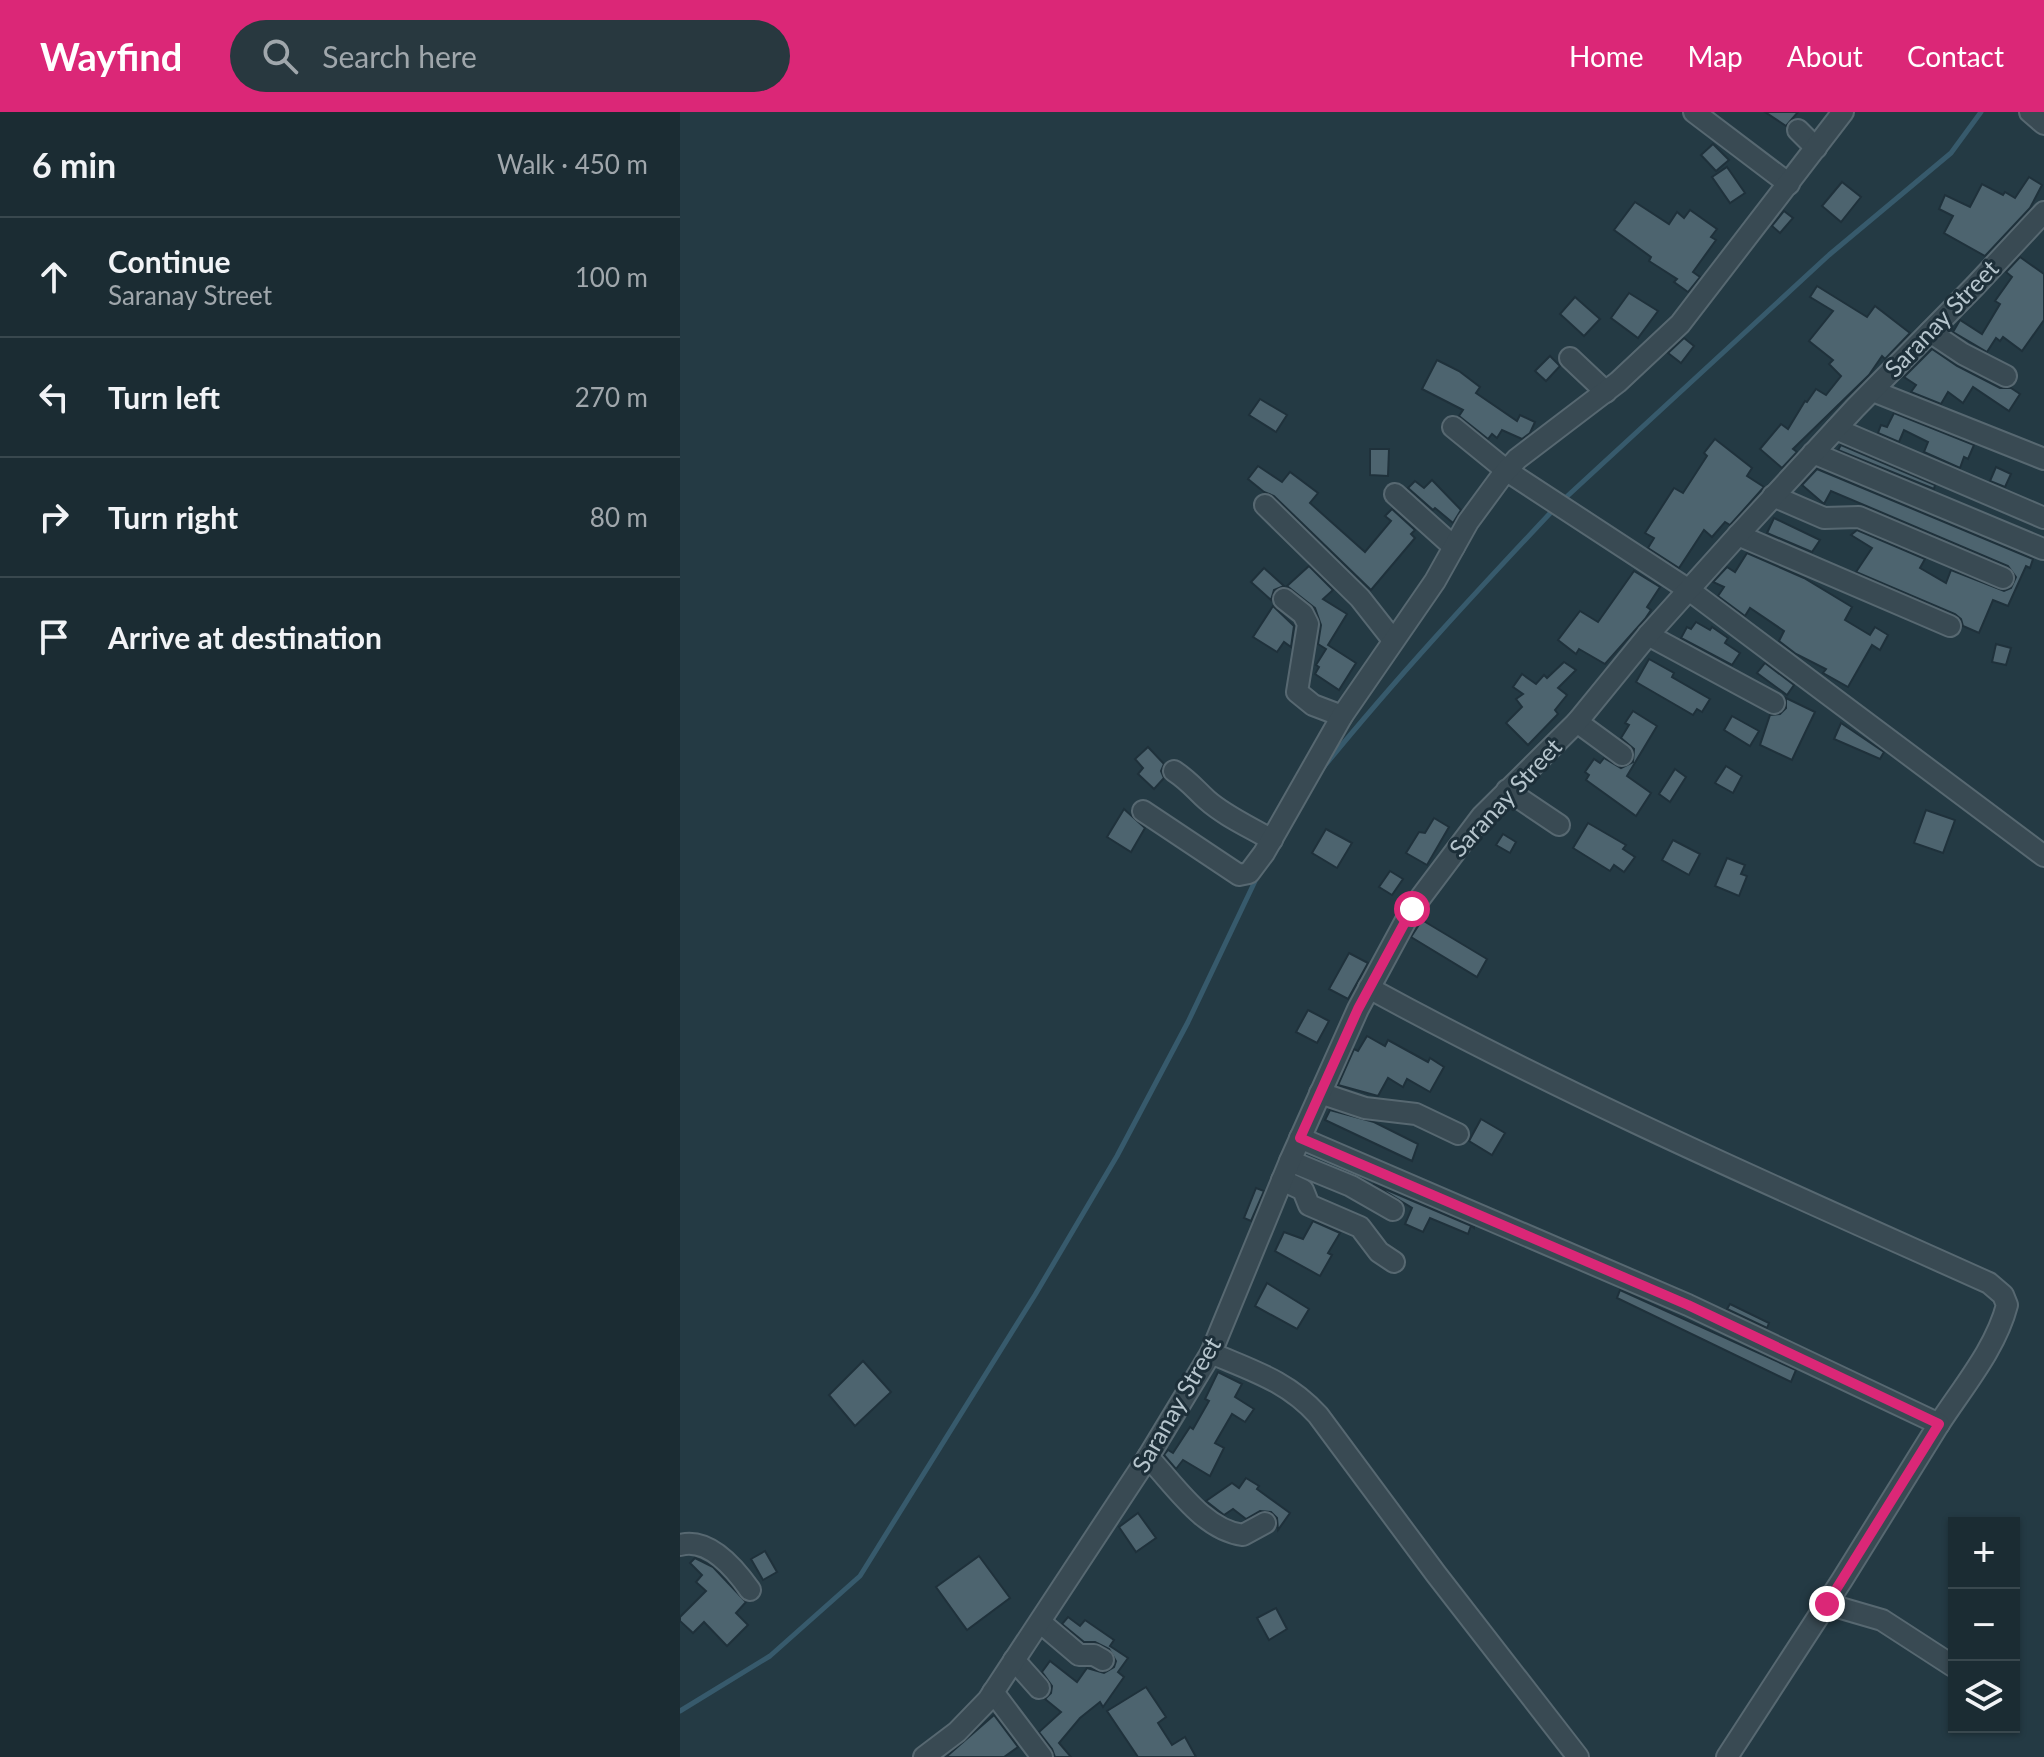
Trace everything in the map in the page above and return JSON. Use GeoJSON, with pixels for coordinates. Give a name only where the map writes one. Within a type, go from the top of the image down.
{"type":"FeatureCollection","features":[{"type":"Feature","properties":{"kind":"street"},"geometry":{"type":"LineString","coordinates":[[1694,112],[1789,184]]}},
{"type":"Feature","properties":{"kind":"street"},"geometry":{"type":"LineString","coordinates":[[1143,811],[1239,875],[1249,873],[1272,840],[1342,716],[1435,581],[1468,522],[1507,471],[1525,452],[1606,392],[1680,324],[1843,112]]}},
{"type":"Feature","properties":{"kind":"street"},"geometry":{"type":"LineString","coordinates":[[2030,112],[2044,124]]}},
{"type":"Feature","properties":{"kind":"street"},"geometry":{"type":"LineString","coordinates":[[1798,130],[1816,148]]}},
{"type":"Feature","properties":{"kind":"street","name":"Saranay Street"},"geometry":{"type":"LineString","coordinates":[[924,1757],[957,1732],[993,1692],[1148,1457],[1211,1353],[1320,1093],[1369,988],[1412,909],[1482,816],[1577,722],[1648,635],[1773,496],[2044,212]]}},
{"type":"Feature","properties":{"kind":"street"},"geometry":{"type":"LineString","coordinates":[[1930,332],[1963,354],[2006,376]]}},
{"type":"Feature","properties":{"kind":"street"},"geometry":{"type":"LineString","coordinates":[[1570,358],[1606,392]]}},
{"type":"Feature","properties":{"kind":"street"},"geometry":{"type":"LineString","coordinates":[[1873,391],[2044,459]]}},
{"type":"Feature","properties":{"kind":"street"},"geometry":{"type":"LineString","coordinates":[[1453,427],[1507,471],[1689,590],[2044,856]]}},
{"type":"Feature","properties":{"kind":"street"},"geometry":{"type":"LineString","coordinates":[[1836,429],[2044,518]]}},
{"type":"Feature","properties":{"kind":"street"},"geometry":{"type":"LineString","coordinates":[[1813,453],[2043,549]]}},
{"type":"Feature","properties":{"kind":"street"},"geometry":{"type":"LineString","coordinates":[[1395,494],[1454,547]]}},
{"type":"Feature","properties":{"kind":"street"},"geometry":{"type":"LineString","coordinates":[[1773,496],[1824,518],[1859,517],[2003,578]]}},
{"type":"Feature","properties":{"kind":"street"},"geometry":{"type":"LineString","coordinates":[[1265,505],[1360,598],[1393,640]]}},
{"type":"Feature","properties":{"kind":"street"},"geometry":{"type":"LineString","coordinates":[[1738,535],[1950,626]]}},
{"type":"Feature","properties":{"kind":"street"},"geometry":{"type":"LineString","coordinates":[[1284,599],[1303,614],[1308,624],[1297,692],[1313,705],[1342,716]]}},
{"type":"Feature","properties":{"kind":"street"},"geometry":{"type":"LineString","coordinates":[[1648,635],[1774,703]]}},
{"type":"Feature","properties":{"kind":"street"},"geometry":{"type":"LineString","coordinates":[[1577,722],[1622,755]]}},
{"type":"Feature","properties":{"kind":"street"},"geometry":{"type":"LineString","coordinates":[[1174,771],[1195,785],[1206,799],[1221,810],[1272,840]]}},
{"type":"Feature","properties":{"kind":"street"},"geometry":{"type":"LineString","coordinates":[[1507,790],[1559,825]]}},
{"type":"Feature","properties":{"kind":"street"},"geometry":{"type":"LineString","coordinates":[[1369,988],[1498,1057],[1989,1283],[2006,1300],[2006,1309],[1983,1357],[1727,1757]]}},
{"type":"Feature","properties":{"kind":"street"},"geometry":{"type":"LineString","coordinates":[[1320,1093],[1365,1108],[1416,1114],[1458,1134]]}},
{"type":"Feature","properties":{"kind":"street"},"geometry":{"type":"LineString","coordinates":[[1300,1138],[1688,1305],[1939,1424]]}},
{"type":"Feature","properties":{"kind":"street"},"geometry":{"type":"LineString","coordinates":[[1286,1170],[1351,1186],[1393,1210]]}},
{"type":"Feature","properties":{"kind":"street"},"geometry":{"type":"LineString","coordinates":[[1286,1170],[1303,1190],[1309,1205],[1360,1227],[1379,1252],[1394,1262]]}},
{"type":"Feature","properties":{"kind":"street"},"geometry":{"type":"LineString","coordinates":[[1211,1353],[1277,1381],[1300,1395],[1578,1757]]}},
{"type":"Feature","properties":{"kind":"street"},"geometry":{"type":"LineString","coordinates":[[1148,1457],[1202,1514],[1218,1526],[1243,1535],[1265,1523]]}},
{"type":"Feature","properties":{"kind":"street"},"geometry":{"type":"LineString","coordinates":[[680,1545],[699,1546],[717,1555],[736,1569],[750,1590]]}},
{"type":"Feature","properties":{"kind":"street"},"geometry":{"type":"LineString","coordinates":[[1827,1604],[1882,1620],[1948,1663]]}},
{"type":"Feature","properties":{"kind":"street"},"geometry":{"type":"LineString","coordinates":[[1040,1622],[1079,1655],[1094,1655],[1103,1660]]}},
{"type":"Feature","properties":{"kind":"street"},"geometry":{"type":"LineString","coordinates":[[1014,1660],[1039,1688]]}},
{"type":"Feature","properties":{"kind":"street"},"geometry":{"type":"LineString","coordinates":[[993,1692],[1042,1757]]}},
{"type":"Feature","properties":{"kind":"building"},"geometry":{"type":"Polygon","coordinates":[[[1765,112],[1798,112],[1786,126],[1765,112]]]}},
{"type":"Feature","properties":{"kind":"building"},"geometry":{"type":"Polygon","coordinates":[[[1713,144],[1729,160],[1716,171],[1701,155],[1713,144]]]}},
{"type":"Feature","properties":{"kind":"building"},"geometry":{"type":"Polygon","coordinates":[[[1727,167],[1745,193],[1730,203],[1712,177],[1727,167]]]}},
{"type":"Feature","properties":{"kind":"building"},"geometry":{"type":"Polygon","coordinates":[[[2029,177],[2042,185],[2030,208],[1985,256],[1944,233],[1953,216],[1939,209],[1945,195],[1970,207],[1982,184],[2015,198],[2029,177]]]}},
{"type":"Feature","properties":{"kind":"building"},"geometry":{"type":"Polygon","coordinates":[[[1842,182],[1861,197],[1841,222],[1822,206],[1842,182]]]}},
{"type":"Feature","properties":{"kind":"building"},"geometry":{"type":"Polygon","coordinates":[[[1635,202],[1669,224],[1677,212],[1684,218],[1690,210],[1717,229],[1711,237],[1716,240],[1693,272],[1700,277],[1688,292],[1674,282],[1677,279],[1649,261],[1651,257],[1614,230],[1635,202]]]}},
{"type":"Feature","properties":{"kind":"building"},"geometry":{"type":"Polygon","coordinates":[[[1784,211],[1793,218],[1780,233],[1772,226],[1784,211]]]}},
{"type":"Feature","properties":{"kind":"building"},"geometry":{"type":"Polygon","coordinates":[[[2020,257],[2044,274],[2044,320],[2022,351],[2003,337],[2000,341],[1996,338],[1987,352],[1953,332],[1960,320],[1982,334],[2000,304],[1995,301],[2012,277],[2006,272],[2020,257]]]}},
{"type":"Feature","properties":{"kind":"building"},"geometry":{"type":"Polygon","coordinates":[[[1817,286],[1867,317],[1875,306],[1910,333],[1885,359],[1882,356],[1869,375],[1793,449],[1797,452],[1782,468],[1760,449],[1781,424],[1788,429],[1816,389],[1826,395],[1841,376],[1829,364],[1833,360],[1809,341],[1833,311],[1810,297],[1817,286]]]}},
{"type":"Feature","properties":{"kind":"building"},"geometry":{"type":"Polygon","coordinates":[[[1629,293],[1658,311],[1638,338],[1611,318],[1629,293]]]}},
{"type":"Feature","properties":{"kind":"building"},"geometry":{"type":"Polygon","coordinates":[[[1575,297],[1600,319],[1584,336],[1560,314],[1575,297]]]}},
{"type":"Feature","properties":{"kind":"building"},"geometry":{"type":"Polygon","coordinates":[[[1684,338],[1694,346],[1681,363],[1668,353],[1684,338]]]}},
{"type":"Feature","properties":{"kind":"building"},"geometry":{"type":"Polygon","coordinates":[[[1932,349],[2000,388],[2011,388],[2020,394],[2009,411],[1973,387],[1963,403],[1948,392],[1941,404],[1911,392],[1916,385],[1904,377],[1932,349]]]}},
{"type":"Feature","properties":{"kind":"building"},"geometry":{"type":"Polygon","coordinates":[[[1550,356],[1560,366],[1546,381],[1535,371],[1550,356]]]}},
{"type":"Feature","properties":{"kind":"building"},"geometry":{"type":"Polygon","coordinates":[[[1437,360],[1480,387],[1476,393],[1517,421],[1520,415],[1535,422],[1530,433],[1522,439],[1502,430],[1497,438],[1492,434],[1488,439],[1459,416],[1463,410],[1422,389],[1437,360]]]}},
{"type":"Feature","properties":{"kind":"building"},"geometry":{"type":"Polygon","coordinates":[[[1260,399],[1287,415],[1276,432],[1249,415],[1260,399]]]}},
{"type":"Feature","properties":{"kind":"building"},"geometry":{"type":"Polygon","coordinates":[[[1894,413],[1974,445],[1968,459],[1964,457],[1960,468],[1924,452],[1928,442],[1904,430],[1899,442],[1878,433],[1881,425],[1887,427],[1894,413]]]}},
{"type":"Feature","properties":{"kind":"building"},"geometry":{"type":"Polygon","coordinates":[[[1715,439],[1752,468],[1747,476],[1764,487],[1730,525],[1725,522],[1712,537],[1704,530],[1679,568],[1648,548],[1654,538],[1645,533],[1674,488],[1683,493],[1715,439]]]}},
{"type":"Feature","properties":{"kind":"building"},"geometry":{"type":"Polygon","coordinates":[[[1841,445],[1935,485],[1934,489],[1838,450],[1841,445]]]}},
{"type":"Feature","properties":{"kind":"building"},"geometry":{"type":"Polygon","coordinates":[[[1370,449],[1389,449],[1388,476],[1370,475],[1370,449]]]}},
{"type":"Feature","properties":{"kind":"building"},"geometry":{"type":"Polygon","coordinates":[[[1258,466],[1282,482],[1290,472],[1318,493],[1310,503],[1365,552],[1391,521],[1385,516],[1392,509],[1415,530],[1411,534],[1415,538],[1371,590],[1274,496],[1248,479],[1258,466]]]}},
{"type":"Feature","properties":{"kind":"building"},"geometry":{"type":"Polygon","coordinates":[[[1996,467],[2011,474],[2005,487],[1990,481],[1996,467]]]}},
{"type":"Feature","properties":{"kind":"building"},"geometry":{"type":"Polygon","coordinates":[[[1817,469],[2033,559],[2030,568],[2026,566],[2008,606],[1993,600],[1979,633],[1963,626],[1955,614],[1856,572],[1872,548],[1851,535],[1857,530],[1925,559],[1920,568],[1946,583],[1951,570],[2004,591],[2011,588],[2016,577],[2008,566],[1831,491],[1824,504],[1802,485],[1817,469]]]}},
{"type":"Feature","properties":{"kind":"building"},"geometry":{"type":"Polygon","coordinates":[[[1432,480],[1461,510],[1453,523],[1408,488],[1415,481],[1424,488],[1432,480]]]}},
{"type":"Feature","properties":{"kind":"building"},"geometry":{"type":"Polygon","coordinates":[[[1774,518],[1820,540],[1812,552],[1767,533],[1774,518]]]}},
{"type":"Feature","properties":{"kind":"building"},"geometry":{"type":"Polygon","coordinates":[[[1747,553],[1804,578],[1852,607],[1845,620],[1870,635],[1875,627],[1888,635],[1880,650],[1872,645],[1848,687],[1823,673],[1826,669],[1796,654],[1779,641],[1784,631],[1750,608],[1745,616],[1718,596],[1724,587],[1713,582],[1727,567],[1735,572],[1747,553]]]}},
{"type":"Feature","properties":{"kind":"building"},"geometry":{"type":"Polygon","coordinates":[[[1309,566],[1333,590],[1323,599],[1347,614],[1328,645],[1356,663],[1339,690],[1315,674],[1319,667],[1316,665],[1326,649],[1318,644],[1321,625],[1315,608],[1287,586],[1309,566]]]}},
{"type":"Feature","properties":{"kind":"building"},"geometry":{"type":"Polygon","coordinates":[[[1264,568],[1284,586],[1274,590],[1271,600],[1251,582],[1264,568]]]}},
{"type":"Feature","properties":{"kind":"building"},"geometry":{"type":"Polygon","coordinates":[[[1634,571],[1660,587],[1647,607],[1651,610],[1645,619],[1605,664],[1579,649],[1576,654],[1558,640],[1580,611],[1598,622],[1634,571]]]}},
{"type":"Feature","properties":{"kind":"building"},"geometry":{"type":"Polygon","coordinates":[[[1273,606],[1294,626],[1291,647],[1284,642],[1277,652],[1253,637],[1273,606]]]}},
{"type":"Feature","properties":{"kind":"building"},"geometry":{"type":"Polygon","coordinates":[[[1696,622],[1710,630],[1712,627],[1728,638],[1725,643],[1740,653],[1732,665],[1681,638],[1687,627],[1691,629],[1696,622]]]}},
{"type":"Feature","properties":{"kind":"building"},"geometry":{"type":"Polygon","coordinates":[[[1996,644],[2011,648],[2006,665],[1992,662],[1996,644]]]}},
{"type":"Feature","properties":{"kind":"building"},"geometry":{"type":"Polygon","coordinates":[[[1649,659],[1674,673],[1672,677],[1710,699],[1702,712],[1697,709],[1693,715],[1636,682],[1649,659]]]}},
{"type":"Feature","properties":{"kind":"building"},"geometry":{"type":"Polygon","coordinates":[[[1564,662],[1576,670],[1558,688],[1567,695],[1555,710],[1558,714],[1528,745],[1506,723],[1522,707],[1516,699],[1523,694],[1513,687],[1522,674],[1536,684],[1564,662]]]}},
{"type":"Feature","properties":{"kind":"building"},"geometry":{"type":"Polygon","coordinates":[[[1765,663],[1794,685],[1787,695],[1757,673],[1765,663]]]}},
{"type":"Feature","properties":{"kind":"building"},"geometry":{"type":"Polygon","coordinates":[[[1786,698],[1815,712],[1792,760],[1760,745],[1770,715],[1780,714],[1786,708],[1786,698]]]}},
{"type":"Feature","properties":{"kind":"building"},"geometry":{"type":"Polygon","coordinates":[[[1633,711],[1657,726],[1627,776],[1651,793],[1636,816],[1586,780],[1589,775],[1585,772],[1594,759],[1600,763],[1604,758],[1621,768],[1633,762],[1634,749],[1621,738],[1629,725],[1625,723],[1633,711]]]}},
{"type":"Feature","properties":{"kind":"building"},"geometry":{"type":"Polygon","coordinates":[[[1732,716],[1759,731],[1750,746],[1724,730],[1732,716]]]}},
{"type":"Feature","properties":{"kind":"building"},"geometry":{"type":"Polygon","coordinates":[[[1841,723],[1884,752],[1880,759],[1834,739],[1841,723]]]}},
{"type":"Feature","properties":{"kind":"building"},"geometry":{"type":"Polygon","coordinates":[[[1148,747],[1164,764],[1161,771],[1164,778],[1154,789],[1138,774],[1143,768],[1135,759],[1148,747]]]}},
{"type":"Feature","properties":{"kind":"building"},"geometry":{"type":"Polygon","coordinates":[[[1726,766],[1742,776],[1733,793],[1715,783],[1726,766]]]}},
{"type":"Feature","properties":{"kind":"building"},"geometry":{"type":"Polygon","coordinates":[[[1675,769],[1686,777],[1670,802],[1659,794],[1675,769]]]}},
{"type":"Feature","properties":{"kind":"building"},"geometry":{"type":"Polygon","coordinates":[[[1124,809],[1145,828],[1131,852],[1107,837],[1124,809]]]}},
{"type":"Feature","properties":{"kind":"building"},"geometry":{"type":"Polygon","coordinates":[[[1926,810],[1955,820],[1943,853],[1914,843],[1926,810]]]}},
{"type":"Feature","properties":{"kind":"building"},"geometry":{"type":"Polygon","coordinates":[[[1434,818],[1449,827],[1427,865],[1406,853],[1419,832],[1425,833],[1434,818]]]}},
{"type":"Feature","properties":{"kind":"building"},"geometry":{"type":"Polygon","coordinates":[[[1588,823],[1626,845],[1623,849],[1635,857],[1624,872],[1614,865],[1610,871],[1573,848],[1588,823]]]}},
{"type":"Feature","properties":{"kind":"building"},"geometry":{"type":"Polygon","coordinates":[[[1326,829],[1352,843],[1337,868],[1312,853],[1326,829]]]}},
{"type":"Feature","properties":{"kind":"building"},"geometry":{"type":"Polygon","coordinates":[[[1503,834],[1516,842],[1510,853],[1496,845],[1503,834]]]}},
{"type":"Feature","properties":{"kind":"building"},"geometry":{"type":"Polygon","coordinates":[[[1673,840],[1700,854],[1689,875],[1662,860],[1673,840]]]}},
{"type":"Feature","properties":{"kind":"building"},"geometry":{"type":"Polygon","coordinates":[[[1727,858],[1745,865],[1741,874],[1747,876],[1739,896],[1715,886],[1727,858]]]}},
{"type":"Feature","properties":{"kind":"building"},"geometry":{"type":"Polygon","coordinates":[[[1390,871],[1403,879],[1392,895],[1379,887],[1390,871]]]}},
{"type":"Feature","properties":{"kind":"building"},"geometry":{"type":"Polygon","coordinates":[[[1422,920],[1487,959],[1477,977],[1411,937],[1422,920]]]}},
{"type":"Feature","properties":{"kind":"building"},"geometry":{"type":"Polygon","coordinates":[[[1349,953],[1368,963],[1348,999],[1329,989],[1349,953]]]}},
{"type":"Feature","properties":{"kind":"building"},"geometry":{"type":"Polygon","coordinates":[[[1308,1010],[1329,1021],[1317,1043],[1296,1032],[1308,1010]]]}},
{"type":"Feature","properties":{"kind":"building"},"geometry":{"type":"Polygon","coordinates":[[[1367,1036],[1385,1046],[1388,1040],[1428,1062],[1430,1058],[1444,1067],[1430,1092],[1407,1079],[1403,1087],[1388,1078],[1378,1096],[1338,1085],[1354,1049],[1358,1051],[1367,1036]]]}},
{"type":"Feature","properties":{"kind":"building"},"geometry":{"type":"Polygon","coordinates":[[[1330,1110],[1374,1122],[1418,1144],[1412,1161],[1325,1120],[1330,1110]]]}},
{"type":"Feature","properties":{"kind":"building"},"geometry":{"type":"Polygon","coordinates":[[[1481,1119],[1505,1133],[1492,1155],[1469,1141],[1481,1119]]]}},
{"type":"Feature","properties":{"kind":"building"},"geometry":{"type":"Polygon","coordinates":[[[1373,1184],[1474,1227],[1474,1228],[1471,1226],[1468,1234],[1430,1218],[1423,1232],[1405,1224],[1412,1208],[1373,1184]]]}},
{"type":"Feature","properties":{"kind":"building"},"geometry":{"type":"Polygon","coordinates":[[[1256,1188],[1264,1191],[1251,1221],[1244,1218],[1256,1188]]]}},
{"type":"Feature","properties":{"kind":"building"},"geometry":{"type":"Polygon","coordinates":[[[1313,1221],[1340,1233],[1328,1253],[1332,1255],[1320,1276],[1275,1251],[1284,1232],[1303,1239],[1313,1221]]]}},
{"type":"Feature","properties":{"kind":"building"},"geometry":{"type":"Polygon","coordinates":[[[1267,1283],[1309,1309],[1297,1329],[1255,1306],[1267,1283]]]}},
{"type":"Feature","properties":{"kind":"building"},"geometry":{"type":"Polygon","coordinates":[[[1620,1290],[1796,1370],[1791,1382],[1617,1298],[1620,1290]]]}},
{"type":"Feature","properties":{"kind":"building"},"geometry":{"type":"Polygon","coordinates":[[[1730,1304],[1769,1323],[1767,1328],[1727,1309],[1730,1304]]]}},
{"type":"Feature","properties":{"kind":"building"},"geometry":{"type":"Polygon","coordinates":[[[863,1361],[891,1392],[855,1426],[829,1395],[863,1361]]]}},
{"type":"Feature","properties":{"kind":"building"},"geometry":{"type":"Polygon","coordinates":[[[1218,1372],[1242,1384],[1235,1397],[1254,1409],[1245,1422],[1232,1414],[1215,1443],[1224,1448],[1210,1476],[1183,1460],[1176,1469],[1164,1455],[1168,1450],[1173,1453],[1190,1427],[1193,1429],[1209,1401],[1205,1399],[1218,1372]]]}},
{"type":"Feature","properties":{"kind":"building"},"geometry":{"type":"Polygon","coordinates":[[[1246,1478],[1290,1513],[1278,1530],[1277,1518],[1271,1512],[1260,1511],[1246,1519],[1233,1509],[1224,1515],[1206,1501],[1232,1483],[1239,1488],[1246,1478]]]}},
{"type":"Feature","properties":{"kind":"building"},"geometry":{"type":"Polygon","coordinates":[[[1138,1513],[1156,1538],[1136,1552],[1119,1527],[1138,1513]]]}},
{"type":"Feature","properties":{"kind":"building"},"geometry":{"type":"Polygon","coordinates":[[[765,1551],[777,1572],[763,1580],[751,1559],[765,1551]]]}},
{"type":"Feature","properties":{"kind":"building"},"geometry":{"type":"Polygon","coordinates":[[[979,1556],[1010,1598],[967,1630],[936,1587],[979,1556]]]}},
{"type":"Feature","properties":{"kind":"building"},"geometry":{"type":"Polygon","coordinates":[[[695,1558],[713,1567],[746,1602],[736,1613],[748,1625],[727,1646],[704,1622],[693,1633],[680,1621],[680,1617],[706,1591],[696,1582],[702,1575],[690,1563],[695,1558]]]}},
{"type":"Feature","properties":{"kind":"building"},"geometry":{"type":"Polygon","coordinates":[[[1276,1608],[1287,1629],[1269,1640],[1257,1618],[1276,1608]]]}},
{"type":"Feature","properties":{"kind":"building"},"geometry":{"type":"Polygon","coordinates":[[[1068,1617],[1080,1626],[1085,1620],[1114,1640],[1110,1646],[1128,1658],[1118,1672],[1124,1677],[1103,1707],[1100,1702],[1080,1718],[1059,1743],[1071,1757],[1055,1757],[1039,1732],[1061,1712],[1045,1699],[1051,1693],[1052,1686],[1042,1672],[1050,1661],[1077,1682],[1087,1668],[1104,1673],[1114,1667],[1116,1661],[1109,1649],[1095,1642],[1084,1642],[1062,1624],[1068,1617]]]}},
{"type":"Feature","properties":{"kind":"building"},"geometry":{"type":"Polygon","coordinates":[[[1146,1687],[1166,1717],[1158,1723],[1172,1745],[1185,1737],[1196,1757],[1138,1757],[1107,1711],[1146,1687]]]}},
{"type":"Feature","properties":{"kind":"building"},"geometry":{"type":"Polygon","coordinates":[[[994,1715],[1018,1747],[1004,1757],[946,1757],[994,1715]]]}},
{"type":"Feature","properties":{"kind":"waterway"},"geometry":{"type":"LineString","coordinates":[[1562,501],[1829,255],[1951,153],[1981,112]]}},
{"type":"Feature","properties":{"kind":"waterway"},"geometry":{"type":"LineString","coordinates":[[1322,769],[1407,669],[1555,508]]}},
{"type":"Feature","properties":{"kind":"waterway"},"geometry":{"type":"LineString","coordinates":[[680,1711],[770,1656],[860,1576],[1035,1295],[1117,1156],[1188,1022],[1257,877]]}},
{"type":"Feature","properties":{"kind":"route"},"geometry":{"type":"LineString","coordinates":[[1412,909],[1358,1009],[1300,1138],[1688,1305],[1939,1424],[1827,1604]]}}]}
